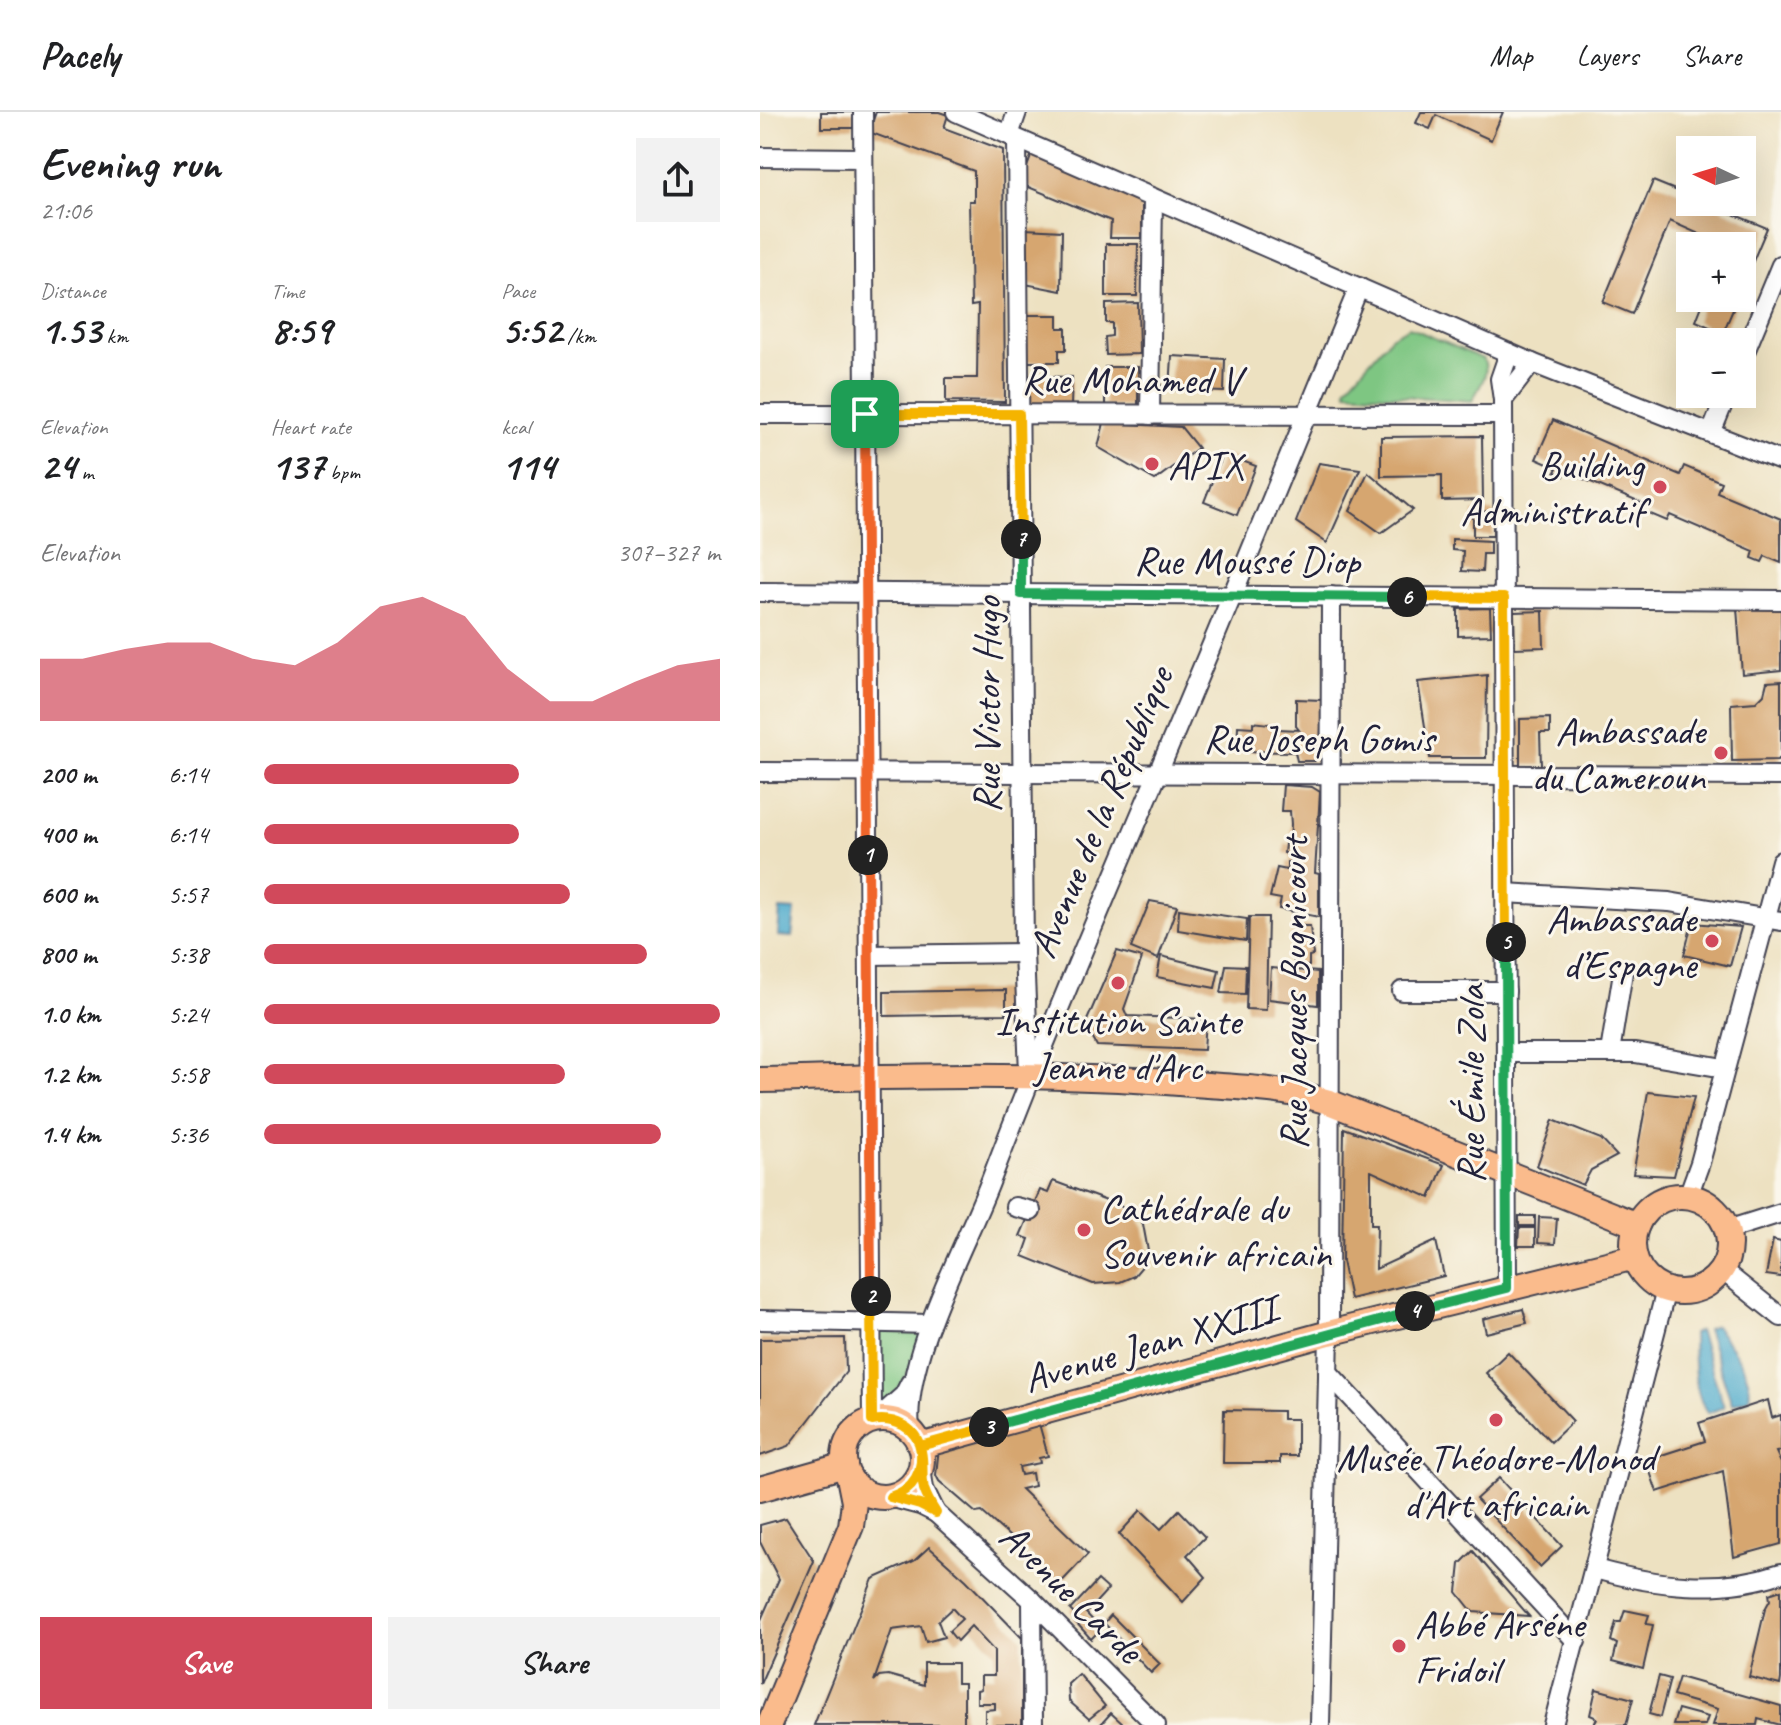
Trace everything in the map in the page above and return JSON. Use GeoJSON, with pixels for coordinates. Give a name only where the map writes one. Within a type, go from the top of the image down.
{"type":"FeatureCollection","features":[{"type":"Feature","properties":{"kind":"main road"},"geometry":{"type":"LineString","coordinates":[[760,1080],[1103,1077],[1288,1091],[1329,1102],[1637,1225]]}},
{"type":"Feature","properties":{"kind":"main road"},"geometry":{"type":"LineString","coordinates":[[1675,1196],[1688,1196],[1712,1207],[1719,1214],[1727,1230],[1729,1250],[1722,1270],[1698,1290],[1666,1290],[1644,1276],[1635,1257],[1633,1241],[1637,1225],[1652,1205],[1675,1196]]}},
{"type":"Feature","properties":{"kind":"main road","name":"Avenue Jean XXIII"},"geometry":{"type":"LineString","coordinates":[[917,1448],[1329,1333],[1635,1257]]}},
{"type":"Feature","properties":{"kind":"main road"},"geometry":{"type":"LineString","coordinates":[[769,1725],[846,1541],[854,1514],[845,1451],[850,1438],[859,1428],[874,1420],[891,1420],[917,1448],[910,1487],[890,1497],[863,1519],[846,1541]]}},
{"type":"Feature","properties":{"kind":"main road"},"geometry":{"type":"LineString","coordinates":[[760,1489],[847,1471]]}},
{"type":"Feature","properties":{"kind":"main road"},"geometry":{"type":"LineString","coordinates":[[847,1471],[863,1492],[876,1497],[890,1497]]}},
{"type":"Feature","properties":{"kind":"street"},"geometry":{"type":"LineString","coordinates":[[863,112],[874,1420]]}},
{"type":"Feature","properties":{"kind":"street"},"geometry":{"type":"LineString","coordinates":[[956,112],[1532,363],[1781,461]]}},
{"type":"Feature","properties":{"kind":"street","name":"Rue Victor Hugo"},"geometry":{"type":"LineString","coordinates":[[1017,112],[1013,137],[1024,953],[1029,1078]]}},
{"type":"Feature","properties":{"kind":"street"},"geometry":{"type":"LineString","coordinates":[[760,157],[863,158]]}},
{"type":"Feature","properties":{"kind":"street"},"geometry":{"type":"LineString","coordinates":[[1150,415],[1153,198]]}},
{"type":"Feature","properties":{"kind":"street"},"geometry":{"type":"LineString","coordinates":[[1755,328],[1781,265]]}},
{"type":"Feature","properties":{"kind":"street","name":"Avenue de la République"},"geometry":{"type":"LineString","coordinates":[[917,1448],[909,1400],[930,1324],[975,1220],[1029,1078],[1359,287]]}},
{"type":"Feature","properties":{"kind":"street","name":"Rue Émile Zola"},"geometry":{"type":"LineString","coordinates":[[1507,1288],[1503,407],[1500,379],[1509,353]]}},
{"type":"Feature","properties":{"kind":"street"},"geometry":{"type":"LineString","coordinates":[[1503,407],[1532,363]]}},
{"type":"Feature","properties":{"kind":"street","name":"Rue Mohamed V"},"geometry":{"type":"LineString","coordinates":[[760,414],[1306,415],[1503,407]]}},
{"type":"Feature","properties":{"kind":"street"},"geometry":{"type":"LineString","coordinates":[[1711,433],[1721,408]]}},
{"type":"Feature","properties":{"kind":"street","name":"Rue Moussé Diop"},"geometry":{"type":"LineString","coordinates":[[760,592],[1781,600]]}},
{"type":"Feature","properties":{"kind":"street","name":"Rue Jacques Bugnicourt"},"geometry":{"type":"LineString","coordinates":[[1320,1725],[1329,1333],[1331,596]]}},
{"type":"Feature","properties":{"kind":"street","name":"Rue Joseph Gomis"},"geometry":{"type":"LineString","coordinates":[[760,772],[1781,776]]}},
{"type":"Feature","properties":{"kind":"street"},"geometry":{"type":"LineString","coordinates":[[1688,1196],[1700,1163],[1724,1068],[1774,920],[1781,861]]}},
{"type":"Feature","properties":{"kind":"street"},"geometry":{"type":"LineString","coordinates":[[1505,893],[1656,900],[1774,920]]}},
{"type":"Feature","properties":{"kind":"street"},"geometry":{"type":"LineString","coordinates":[[869,955],[1024,953]]}},
{"type":"Feature","properties":{"kind":"street"},"geometry":{"type":"LineString","coordinates":[[1610,1052],[1623,972]]}},
{"type":"Feature","properties":{"kind":"street"},"geometry":{"type":"LineString","coordinates":[[1402,991],[1506,991]]}},
{"type":"Feature","properties":{"kind":"street"},"geometry":{"type":"LineString","coordinates":[[1506,1053],[1659,1055],[1724,1068]]}},
{"type":"Feature","properties":{"kind":"street"},"geometry":{"type":"LineString","coordinates":[[1727,1230],[1781,1213]]}},
{"type":"Feature","properties":{"kind":"street"},"geometry":{"type":"LineString","coordinates":[[1722,1270],[1781,1317]]}},
{"type":"Feature","properties":{"kind":"street"},"geometry":{"type":"LineString","coordinates":[[1553,1725],[1666,1290]]}},
{"type":"Feature","properties":{"kind":"street"},"geometry":{"type":"LineString","coordinates":[[760,1320],[930,1324]]}},
{"type":"Feature","properties":{"kind":"street","name":"Avenue de la République"},"geometry":{"type":"LineString","coordinates":[[874,1420],[904,1395],[917,1370]]}},
{"type":"Feature","properties":{"kind":"street"},"geometry":{"type":"LineString","coordinates":[[1328,1372],[1576,1641]]}},
{"type":"Feature","properties":{"kind":"street","name":"Avenue Carde"},"geometry":{"type":"LineString","coordinates":[[917,1448],[924,1489],[936,1513]]}},
{"type":"Feature","properties":{"kind":"street","name":"Avenue Carde"},"geometry":{"type":"LineString","coordinates":[[890,1497],[936,1513],[1032,1600],[1156,1725]]}},
{"type":"Feature","properties":{"kind":"street"},"geometry":{"type":"LineString","coordinates":[[1595,1569],[1660,1582],[1714,1587],[1781,1573]]}},
{"type":"Feature","properties":{"kind":"street"},"geometry":{"type":"LineString","coordinates":[[1032,1600],[1033,1725]]}},
{"type":"Feature","properties":{"kind":"green space"},"geometry":{"type":"Polygon","coordinates":[[[1409,327],[1483,359],[1485,375],[1472,401],[1347,392],[1346,388],[1391,337],[1409,327]]]}},
{"type":"Feature","properties":{"kind":"green space"},"geometry":{"type":"Polygon","coordinates":[[[877,1330],[924,1335],[901,1384],[878,1405],[877,1330]]]}},
{"type":"Feature","properties":{"kind":"water"},"geometry":{"type":"Polygon","coordinates":[[[780,909],[795,910],[792,937],[778,936],[780,909]]]}},
{"type":"Feature","properties":{"kind":"water"},"geometry":{"type":"Polygon","coordinates":[[[1715,1326],[1740,1360],[1748,1379],[1749,1398],[1732,1404],[1707,1329],[1715,1326]]]}},
{"type":"Feature","properties":{"kind":"water"},"geometry":{"type":"Polygon","coordinates":[[[1699,1331],[1724,1407],[1708,1413],[1699,1396],[1695,1375],[1693,1334],[1699,1331]]]}},
{"type":"Feature","properties":{"kind":"building"},"geometry":{"type":"Polygon","coordinates":[[[821,112],[854,112],[853,128],[821,128],[821,112]]]}},
{"type":"Feature","properties":{"kind":"building"},"geometry":{"type":"Polygon","coordinates":[[[876,112],[939,112],[948,115],[944,128],[1003,150],[1005,402],[946,401],[946,378],[977,378],[978,305],[971,306],[969,201],[974,201],[974,171],[869,132],[876,112]]]}},
{"type":"Feature","properties":{"kind":"building"},"geometry":{"type":"Polygon","coordinates":[[[1421,112],[1503,112],[1491,140],[1436,115],[1430,129],[1416,123],[1421,112]]]}},
{"type":"Feature","properties":{"kind":"building"},"geometry":{"type":"Polygon","coordinates":[[[1033,151],[1142,197],[1142,238],[1110,238],[1111,221],[1021,184],[1033,151]]]}},
{"type":"Feature","properties":{"kind":"building"},"geometry":{"type":"Polygon","coordinates":[[[1653,181],[1676,190],[1676,216],[1738,216],[1767,228],[1756,254],[1756,232],[1695,232],[1670,221],[1632,314],[1603,302],[1653,181]]]}},
{"type":"Feature","properties":{"kind":"building"},"geometry":{"type":"Polygon","coordinates":[[[1025,229],[1062,231],[1061,291],[1025,284],[1025,229]]]}},
{"type":"Feature","properties":{"kind":"building"},"geometry":{"type":"Polygon","coordinates":[[[1106,244],[1138,244],[1137,296],[1106,296],[1106,244]]]}},
{"type":"Feature","properties":{"kind":"building"},"geometry":{"type":"Polygon","coordinates":[[[1138,303],[1139,354],[1106,355],[1105,337],[1112,336],[1112,323],[1106,323],[1106,304],[1138,303]]]}},
{"type":"Feature","properties":{"kind":"building"},"geometry":{"type":"Polygon","coordinates":[[[1700,312],[1732,312],[1725,328],[1712,328],[1696,321],[1700,312]]]}},
{"type":"Feature","properties":{"kind":"building"},"geometry":{"type":"Polygon","coordinates":[[[1022,315],[1058,315],[1058,328],[1066,328],[1066,350],[1059,350],[1059,362],[1022,362],[1022,315]]]}},
{"type":"Feature","properties":{"kind":"building"},"geometry":{"type":"Polygon","coordinates":[[[1172,356],[1225,359],[1224,392],[1170,390],[1172,356]]]}},
{"type":"Feature","properties":{"kind":"building"},"geometry":{"type":"Polygon","coordinates":[[[1105,367],[1138,367],[1138,407],[1105,406],[1105,367]]]}},
{"type":"Feature","properties":{"kind":"building"},"geometry":{"type":"Polygon","coordinates":[[[1024,376],[1072,377],[1071,406],[1029,405],[1024,401],[1024,376]]]}},
{"type":"Feature","properties":{"kind":"building","name":"Building Administratif"},"geometry":{"type":"Polygon","coordinates":[[[1553,420],[1680,475],[1684,466],[1721,482],[1717,492],[1781,519],[1781,563],[1765,556],[1762,562],[1752,558],[1754,551],[1670,515],[1667,521],[1641,510],[1643,504],[1565,471],[1564,476],[1555,472],[1557,468],[1536,459],[1553,420]]]}},
{"type":"Feature","properties":{"kind":"building","name":"APIX"},"geometry":{"type":"Polygon","coordinates":[[[1104,423],[1181,427],[1198,448],[1155,480],[1098,447],[1104,423]]]}},
{"type":"Feature","properties":{"kind":"building"},"geometry":{"type":"Polygon","coordinates":[[[1482,436],[1483,500],[1442,501],[1442,475],[1381,476],[1381,437],[1482,436]]]}},
{"type":"Feature","properties":{"kind":"building"},"geometry":{"type":"Polygon","coordinates":[[[1223,454],[1256,466],[1237,515],[1204,502],[1223,454]]]}},
{"type":"Feature","properties":{"kind":"building"},"geometry":{"type":"Polygon","coordinates":[[[1319,463],[1360,469],[1327,543],[1296,522],[1319,463]]]}},
{"type":"Feature","properties":{"kind":"building"},"geometry":{"type":"Polygon","coordinates":[[[1368,472],[1413,510],[1381,533],[1350,511],[1368,472]]]}},
{"type":"Feature","properties":{"kind":"building"},"geometry":{"type":"Polygon","coordinates":[[[1493,511],[1493,536],[1473,536],[1473,512],[1493,511]]]}},
{"type":"Feature","properties":{"kind":"building"},"geometry":{"type":"Polygon","coordinates":[[[1452,539],[1490,541],[1490,554],[1483,554],[1482,572],[1462,571],[1463,551],[1452,550],[1452,539]]]}},
{"type":"Feature","properties":{"kind":"building"},"geometry":{"type":"Polygon","coordinates":[[[1490,608],[1491,635],[1458,636],[1458,609],[1490,608]]]}},
{"type":"Feature","properties":{"kind":"building"},"geometry":{"type":"Polygon","coordinates":[[[1737,608],[1781,609],[1781,670],[1742,674],[1737,608]]]}},
{"type":"Feature","properties":{"kind":"building"},"geometry":{"type":"Polygon","coordinates":[[[1543,611],[1544,647],[1515,648],[1514,612],[1543,611]]]}},
{"type":"Feature","properties":{"kind":"building"},"geometry":{"type":"Polygon","coordinates":[[[1487,675],[1486,758],[1430,758],[1418,682],[1487,675]]]}},
{"type":"Feature","properties":{"kind":"building"},"geometry":{"type":"Polygon","coordinates":[[[1781,681],[1781,758],[1732,761],[1731,704],[1756,702],[1764,694],[1767,682],[1781,681]]]}},
{"type":"Feature","properties":{"kind":"building"},"geometry":{"type":"Polygon","coordinates":[[[1296,699],[1322,700],[1320,753],[1315,761],[1297,761],[1295,752],[1237,751],[1238,726],[1253,727],[1253,722],[1279,725],[1278,729],[1299,730],[1296,726],[1296,699]]]}},
{"type":"Feature","properties":{"kind":"building"},"geometry":{"type":"Polygon","coordinates":[[[1550,718],[1550,733],[1540,733],[1541,765],[1520,765],[1520,719],[1550,718]]]}},
{"type":"Feature","properties":{"kind":"building"},"geometry":{"type":"Polygon","coordinates":[[[1283,785],[1312,787],[1320,792],[1315,873],[1319,874],[1319,917],[1279,909],[1281,899],[1270,897],[1277,868],[1287,870],[1291,855],[1284,853],[1285,844],[1290,844],[1291,824],[1290,811],[1281,811],[1283,785]]]}},
{"type":"Feature","properties":{"kind":"building"},"geometry":{"type":"Polygon","coordinates":[[[1150,901],[1177,906],[1158,959],[1131,948],[1150,901]]]}},
{"type":"Feature","properties":{"kind":"building"},"geometry":{"type":"Polygon","coordinates":[[[1179,909],[1247,919],[1246,941],[1178,930],[1179,909]]]}},
{"type":"Feature","properties":{"kind":"building"},"geometry":{"type":"Polygon","coordinates":[[[1249,917],[1268,917],[1266,1010],[1246,1009],[1249,917]]]}},
{"type":"Feature","properties":{"kind":"building","name":"Ambassade d’Espagne"},"geometry":{"type":"Polygon","coordinates":[[[1692,923],[1741,927],[1730,966],[1684,955],[1692,923]]]}},
{"type":"Feature","properties":{"kind":"building"},"geometry":{"type":"Polygon","coordinates":[[[1294,926],[1310,926],[1313,955],[1309,956],[1309,966],[1294,966],[1294,955],[1290,955],[1290,935],[1294,935],[1294,926]]]}},
{"type":"Feature","properties":{"kind":"building","name":"Institution Sainte Jeanne d'Arc"},"geometry":{"type":"Polygon","coordinates":[[[1117,951],[1142,958],[1124,1009],[1127,1016],[1206,1019],[1204,1050],[1097,1046],[1085,1025],[1117,951]]]}},
{"type":"Feature","properties":{"kind":"building"},"geometry":{"type":"Polygon","coordinates":[[[1161,956],[1219,970],[1215,988],[1157,977],[1161,956]]]}},
{"type":"Feature","properties":{"kind":"building"},"geometry":{"type":"Polygon","coordinates":[[[1226,965],[1246,966],[1245,994],[1221,993],[1226,965]]]}},
{"type":"Feature","properties":{"kind":"building"},"geometry":{"type":"Polygon","coordinates":[[[1271,968],[1318,972],[1318,1005],[1269,999],[1271,968]]]}},
{"type":"Feature","properties":{"kind":"building"},"geometry":{"type":"Polygon","coordinates":[[[1006,990],[1006,1014],[884,1016],[884,992],[1006,990]]]}},
{"type":"Feature","properties":{"kind":"building"},"geometry":{"type":"Polygon","coordinates":[[[1648,1092],[1694,1097],[1674,1176],[1633,1174],[1648,1092]]]}},
{"type":"Feature","properties":{"kind":"building"},"geometry":{"type":"Polygon","coordinates":[[[1553,1120],[1601,1139],[1617,1156],[1591,1170],[1583,1185],[1537,1166],[1553,1120]]]}},
{"type":"Feature","properties":{"kind":"building"},"geometry":{"type":"Polygon","coordinates":[[[1344,1128],[1444,1165],[1430,1198],[1371,1171],[1371,1224],[1377,1224],[1376,1269],[1436,1241],[1444,1276],[1350,1299],[1342,1261],[1344,1128]]]}},
{"type":"Feature","properties":{"kind":"building","name":"Cathédrale du Souvenir africain"},"geometry":{"type":"Polygon","coordinates":[[[1053,1181],[1128,1209],[1137,1216],[1143,1224],[1148,1251],[1144,1264],[1134,1276],[1120,1282],[1093,1284],[1023,1256],[1029,1239],[1020,1236],[1040,1190],[1048,1193],[1053,1181]]]}},
{"type":"Feature","properties":{"kind":"building"},"geometry":{"type":"Polygon","coordinates":[[[1519,1216],[1535,1216],[1535,1226],[1519,1226],[1519,1216]]]}},
{"type":"Feature","properties":{"kind":"building"},"geometry":{"type":"Polygon","coordinates":[[[1539,1217],[1557,1218],[1555,1244],[1538,1243],[1539,1217]]]}},
{"type":"Feature","properties":{"kind":"building"},"geometry":{"type":"Polygon","coordinates":[[[1519,1228],[1535,1228],[1535,1246],[1518,1246],[1519,1228]]]}},
{"type":"Feature","properties":{"kind":"building"},"geometry":{"type":"Polygon","coordinates":[[[1773,1240],[1781,1242],[1781,1277],[1766,1275],[1773,1240]]]}},
{"type":"Feature","properties":{"kind":"building"},"geometry":{"type":"Polygon","coordinates":[[[1523,1309],[1527,1323],[1486,1333],[1483,1319],[1523,1309]]]}},
{"type":"Feature","properties":{"kind":"building"},"geometry":{"type":"Polygon","coordinates":[[[845,1338],[846,1372],[789,1446],[760,1456],[760,1339],[845,1338]]]}},
{"type":"Feature","properties":{"kind":"building"},"geometry":{"type":"Polygon","coordinates":[[[1508,1352],[1573,1421],[1551,1442],[1486,1373],[1508,1352]]]}},
{"type":"Feature","properties":{"kind":"building"},"geometry":{"type":"Polygon","coordinates":[[[1768,1400],[1772,1418],[1781,1415],[1781,1451],[1776,1452],[1781,1463],[1781,1544],[1734,1557],[1723,1471],[1657,1492],[1646,1460],[1705,1441],[1699,1423],[1768,1400]]]}},
{"type":"Feature","properties":{"kind":"building"},"geometry":{"type":"Polygon","coordinates":[[[1224,1410],[1283,1411],[1283,1419],[1297,1419],[1297,1456],[1280,1456],[1280,1463],[1223,1463],[1224,1410]]]}},
{"type":"Feature","properties":{"kind":"building"},"geometry":{"type":"Polygon","coordinates":[[[1038,1420],[1048,1456],[1039,1458],[1040,1463],[1019,1467],[1021,1475],[1032,1473],[1034,1486],[1021,1489],[1088,1554],[1054,1590],[1040,1574],[1044,1567],[982,1512],[976,1513],[936,1475],[939,1447],[1038,1420]]]}},
{"type":"Feature","properties":{"kind":"building"},"geometry":{"type":"Polygon","coordinates":[[[1499,1478],[1562,1546],[1540,1567],[1476,1499],[1499,1478]]]}},
{"type":"Feature","properties":{"kind":"building"},"geometry":{"type":"Polygon","coordinates":[[[1141,1510],[1161,1529],[1179,1510],[1205,1537],[1187,1555],[1206,1577],[1183,1602],[1119,1534],[1141,1510]]]}},
{"type":"Feature","properties":{"kind":"building"},"geometry":{"type":"Polygon","coordinates":[[[786,1518],[814,1561],[760,1684],[760,1622],[779,1579],[760,1542],[760,1525],[786,1518]]]}},
{"type":"Feature","properties":{"kind":"building"},"geometry":{"type":"Polygon","coordinates":[[[929,1547],[1022,1638],[1022,1725],[985,1725],[985,1710],[995,1709],[995,1703],[977,1703],[977,1690],[981,1689],[981,1676],[994,1676],[994,1651],[971,1626],[957,1641],[949,1631],[962,1619],[952,1608],[938,1621],[944,1637],[926,1642],[921,1626],[892,1630],[874,1681],[879,1676],[888,1675],[924,1685],[924,1663],[957,1663],[957,1683],[964,1683],[964,1725],[814,1725],[873,1579],[914,1561],[929,1547]]]}},
{"type":"Feature","properties":{"kind":"building"},"geometry":{"type":"Polygon","coordinates":[[[1473,1551],[1529,1616],[1473,1612],[1457,1592],[1460,1564],[1473,1551]]]}},
{"type":"Feature","properties":{"kind":"building"},"geometry":{"type":"Polygon","coordinates":[[[1098,1580],[1108,1589],[1086,1613],[1101,1629],[1091,1639],[1073,1619],[1076,1616],[1070,1610],[1098,1580]]]}},
{"type":"Feature","properties":{"kind":"building"},"geometry":{"type":"Polygon","coordinates":[[[1781,1590],[1780,1685],[1749,1677],[1769,1594],[1781,1590]]]}},
{"type":"Feature","properties":{"kind":"building"},"geometry":{"type":"Polygon","coordinates":[[[1625,1610],[1649,1615],[1646,1624],[1653,1625],[1643,1669],[1613,1661],[1617,1644],[1611,1641],[1616,1622],[1621,1622],[1625,1610]]]}},
{"type":"Feature","properties":{"kind":"building"},"geometry":{"type":"Polygon","coordinates":[[[1111,1615],[1160,1664],[1151,1673],[1104,1623],[1111,1615]]]}},
{"type":"Feature","properties":{"kind":"building"},"geometry":{"type":"Polygon","coordinates":[[[1079,1674],[1105,1706],[1089,1719],[1069,1701],[1068,1684],[1079,1674]]]}},
{"type":"Feature","properties":{"kind":"building"},"geometry":{"type":"Polygon","coordinates":[[[1659,1676],[1670,1679],[1660,1717],[1649,1714],[1659,1676]]]}},
{"type":"Feature","properties":{"kind":"building"},"geometry":{"type":"Polygon","coordinates":[[[1679,1677],[1781,1706],[1781,1725],[1758,1719],[1757,1725],[1713,1725],[1718,1709],[1673,1696],[1679,1677]]]}},
{"type":"Feature","properties":{"kind":"building"},"geometry":{"type":"Polygon","coordinates":[[[1596,1689],[1633,1699],[1626,1725],[1594,1725],[1597,1718],[1590,1715],[1596,1689]]]}},
{"type":"Feature","properties":{"kind":"building"},"geometry":{"type":"Polygon","coordinates":[[[1678,1709],[1708,1717],[1705,1725],[1673,1725],[1678,1709]]]}},
{"type":"Feature","properties":{"kind":"building"},"geometry":{"type":"Polygon","coordinates":[[[1111,1713],[1124,1725],[1100,1725],[1111,1713]]]}},
{"type":"Feature","properties":{"kind":"place","name":"APIX"},"geometry":{"type":"Point","coordinates":[1152,464]}},
{"type":"Feature","properties":{"kind":"place","name":"Building Administratif"},"geometry":{"type":"Point","coordinates":[1660,487]}},
{"type":"Feature","properties":{"kind":"place","name":"Ambassade du Cameroun"},"geometry":{"type":"Point","coordinates":[1721,753]}},
{"type":"Feature","properties":{"kind":"place","name":"Ambassade d’Espagne"},"geometry":{"type":"Point","coordinates":[1712,941]}},
{"type":"Feature","properties":{"kind":"place","name":"Institution Sainte Jeanne d'Arc"},"geometry":{"type":"Point","coordinates":[1118,983]}},
{"type":"Feature","properties":{"kind":"place","name":"Cathédrale du Souvenir africain"},"geometry":{"type":"Point","coordinates":[1084,1230]}},
{"type":"Feature","properties":{"kind":"place","name":"Musée Théodore-Monod d'Art africain"},"geometry":{"type":"Point","coordinates":[1496,1420]}},
{"type":"Feature","properties":{"kind":"place","name":"Abbé Arséne Fridoil"},"geometry":{"type":"Point","coordinates":[1399,1646]}},
{"type":"Feature","properties":{"kind":"route"},"geometry":{"type":"LineString","coordinates":[[865,414],[872,1421],[884,1419],[898,1422],[914,1435],[920,1446],[922,1453],[924,1489],[936,1513],[890,1497],[904,1491],[915,1481],[922,1461],[920,1446],[1329,1333],[1507,1288],[1504,598],[1021,594],[1019,414],[865,414]]}}]}
